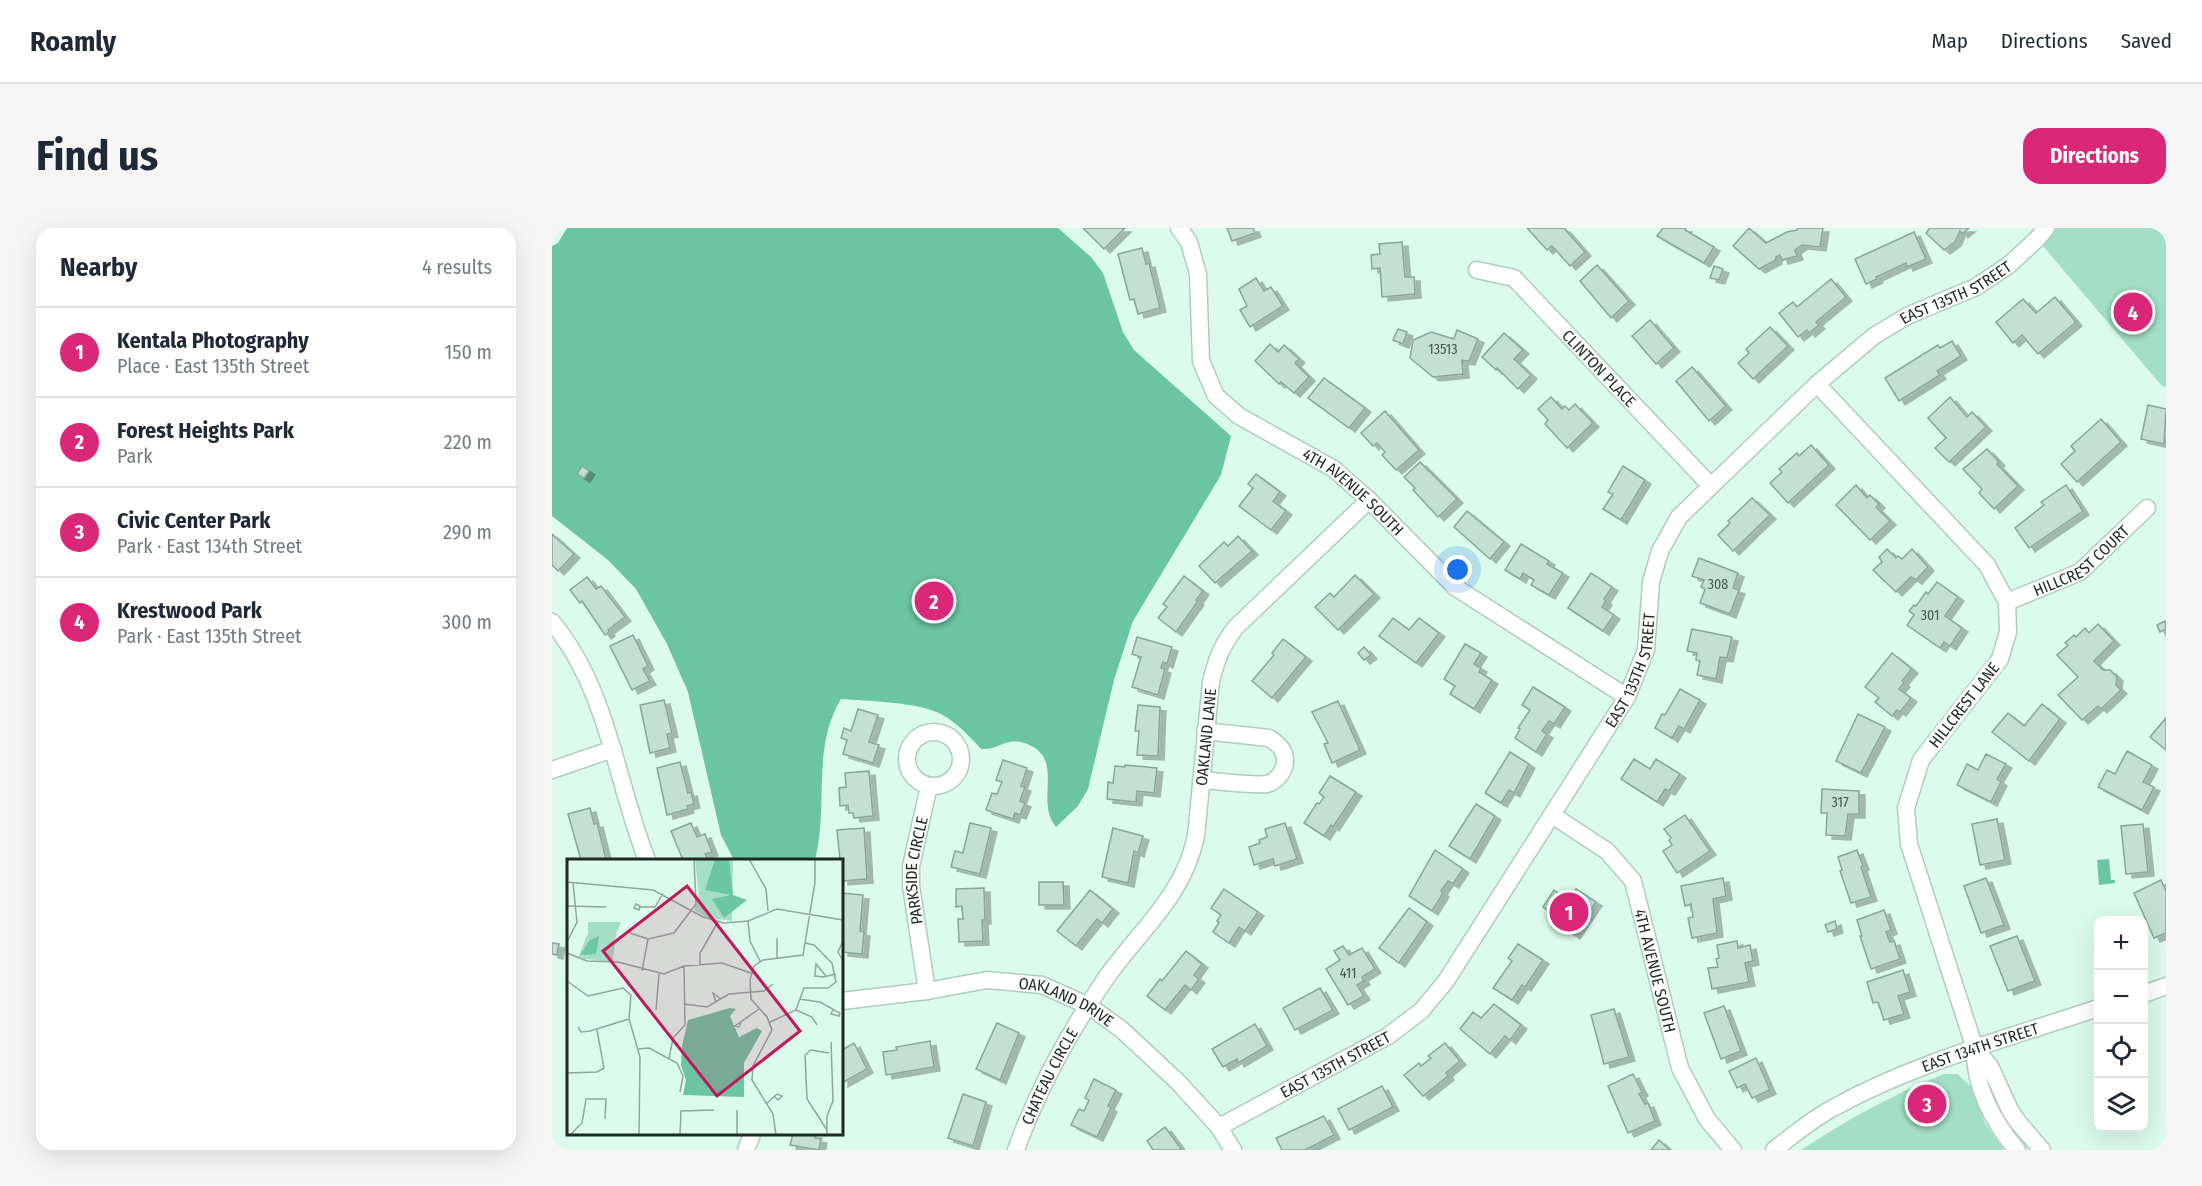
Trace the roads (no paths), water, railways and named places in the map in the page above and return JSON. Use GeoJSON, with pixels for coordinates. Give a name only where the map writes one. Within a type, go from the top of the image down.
{"type":"FeatureCollection","features":[{"type":"Feature","properties":{"kind":"street","name":"4TH AVENUE SOUTH"},"geometry":{"type":"LineString","coordinates":[[1179,228],[1189,242],[1198,274],[1201,361],[1216,396],[1239,416],[1334,469],[1369,500],[1455,587],[1627,697]]}},
{"type":"Feature","properties":{"kind":"street","name":"EAST 135TH STREET"},"geometry":{"type":"LineString","coordinates":[[1219,1127],[1388,1036],[1421,1011],[1446,981],[1627,697],[1646,650],[1652,582],[1660,551],[1679,517],[1817,384],[1874,336],[1907,316],[1976,287],[2016,259],[2046,228]]}},
{"type":"Feature","properties":{"kind":"street","name":"CLINTON PLACE"},"geometry":{"type":"LineString","coordinates":[[1477,270],[1514,278],[1711,486]]}},
{"type":"Feature","properties":{"kind":"street","name":"HILLCREST LANE"},"geometry":{"type":"LineString","coordinates":[[1817,384],[1987,564],[2007,602],[2008,632],[2000,659],[1921,760],[1906,808],[1909,844],[1975,1049]]}},
{"type":"Feature","properties":{"kind":"street","name":"OAKLAND LANE"},"geometry":{"type":"LineString","coordinates":[[1089,1006],[1103,983],[1174,892],[1191,856],[1196,836],[1211,682],[1215,662],[1222,645],[1236,627],[1369,500]]}},
{"type":"Feature","properties":{"kind":"street","name":"HILLCREST COURT"},"geometry":{"type":"LineString","coordinates":[[2007,602],[2080,572],[2147,508]]}},
{"type":"Feature","properties":{"kind":"street"},"geometry":{"type":"LineString","coordinates":[[552,622],[564,637],[591,689],[613,749],[646,859]]}},
{"type":"Feature","properties":{"kind":"street"},"geometry":{"type":"LineString","coordinates":[[1202,780],[1266,784],[1279,776],[1286,760],[1284,750],[1269,738],[1205,731]]}},
{"type":"Feature","properties":{"kind":"street"},"geometry":{"type":"LineString","coordinates":[[552,770],[613,749]]}},
{"type":"Feature","properties":{"kind":"street","name":"PARKSIDE CIRCLE"},"geometry":{"type":"LineString","coordinates":[[927,992],[910,886],[911,866],[929,786]]}},
{"type":"Feature","properties":{"kind":"street","name":"4TH AVENUE SOUTH"},"geometry":{"type":"LineString","coordinates":[[1552,815],[1607,851],[1633,881],[1680,1068],[1707,1119],[1732,1150]]}},
{"type":"Feature","properties":{"kind":"street","name":"OAKLAND DRIVE"},"geometry":{"type":"LineString","coordinates":[[843,1001],[927,992],[987,980],[1042,986],[1089,1006],[1121,1029],[1178,1082],[1219,1127],[1233,1150]]}},
{"type":"Feature","properties":{"kind":"street"},"geometry":{"type":"LineString","coordinates":[[2148,993],[2166,986]]}},
{"type":"Feature","properties":{"kind":"street","name":"CHATEAU CIRCLE"},"geometry":{"type":"LineString","coordinates":[[1016,1150],[1028,1116],[1051,1068],[1089,1006]]}},
{"type":"Feature","properties":{"kind":"street","name":"EAST 134TH STREET"},"geometry":{"type":"LineString","coordinates":[[1774,1150],[1831,1109],[1922,1066],[2094,1009]]}},
{"type":"Feature","properties":{"kind":"street"},"geometry":{"type":"LineString","coordinates":[[1975,1049],[1976,1071],[1988,1105],[2003,1132],[2018,1150]]}},
{"type":"Feature","properties":{"kind":"street"},"geometry":{"type":"LineString","coordinates":[[1975,1049],[1990,1066],[2018,1122],[2042,1150]]}},
{"type":"Feature","properties":{"kind":"street"},"geometry":{"type":"LineString","coordinates":[[746,1150],[752,1135]]}},
{"type":"Feature","properties":{"kind":"place","name":"Krestwood Park"},"geometry":{"type":"Point","coordinates":[2133,312]}},
{"type":"Feature","properties":{"kind":"place","name":"Forest Heights Park"},"geometry":{"type":"Point","coordinates":[934,601]}},
{"type":"Feature","properties":{"kind":"place","name":"Kentala Photography"},"geometry":{"type":"Point","coordinates":[1569,912]}},
{"type":"Feature","properties":{"kind":"place","name":"Civic Center Park"},"geometry":{"type":"Point","coordinates":[1927,1104]}}]}
